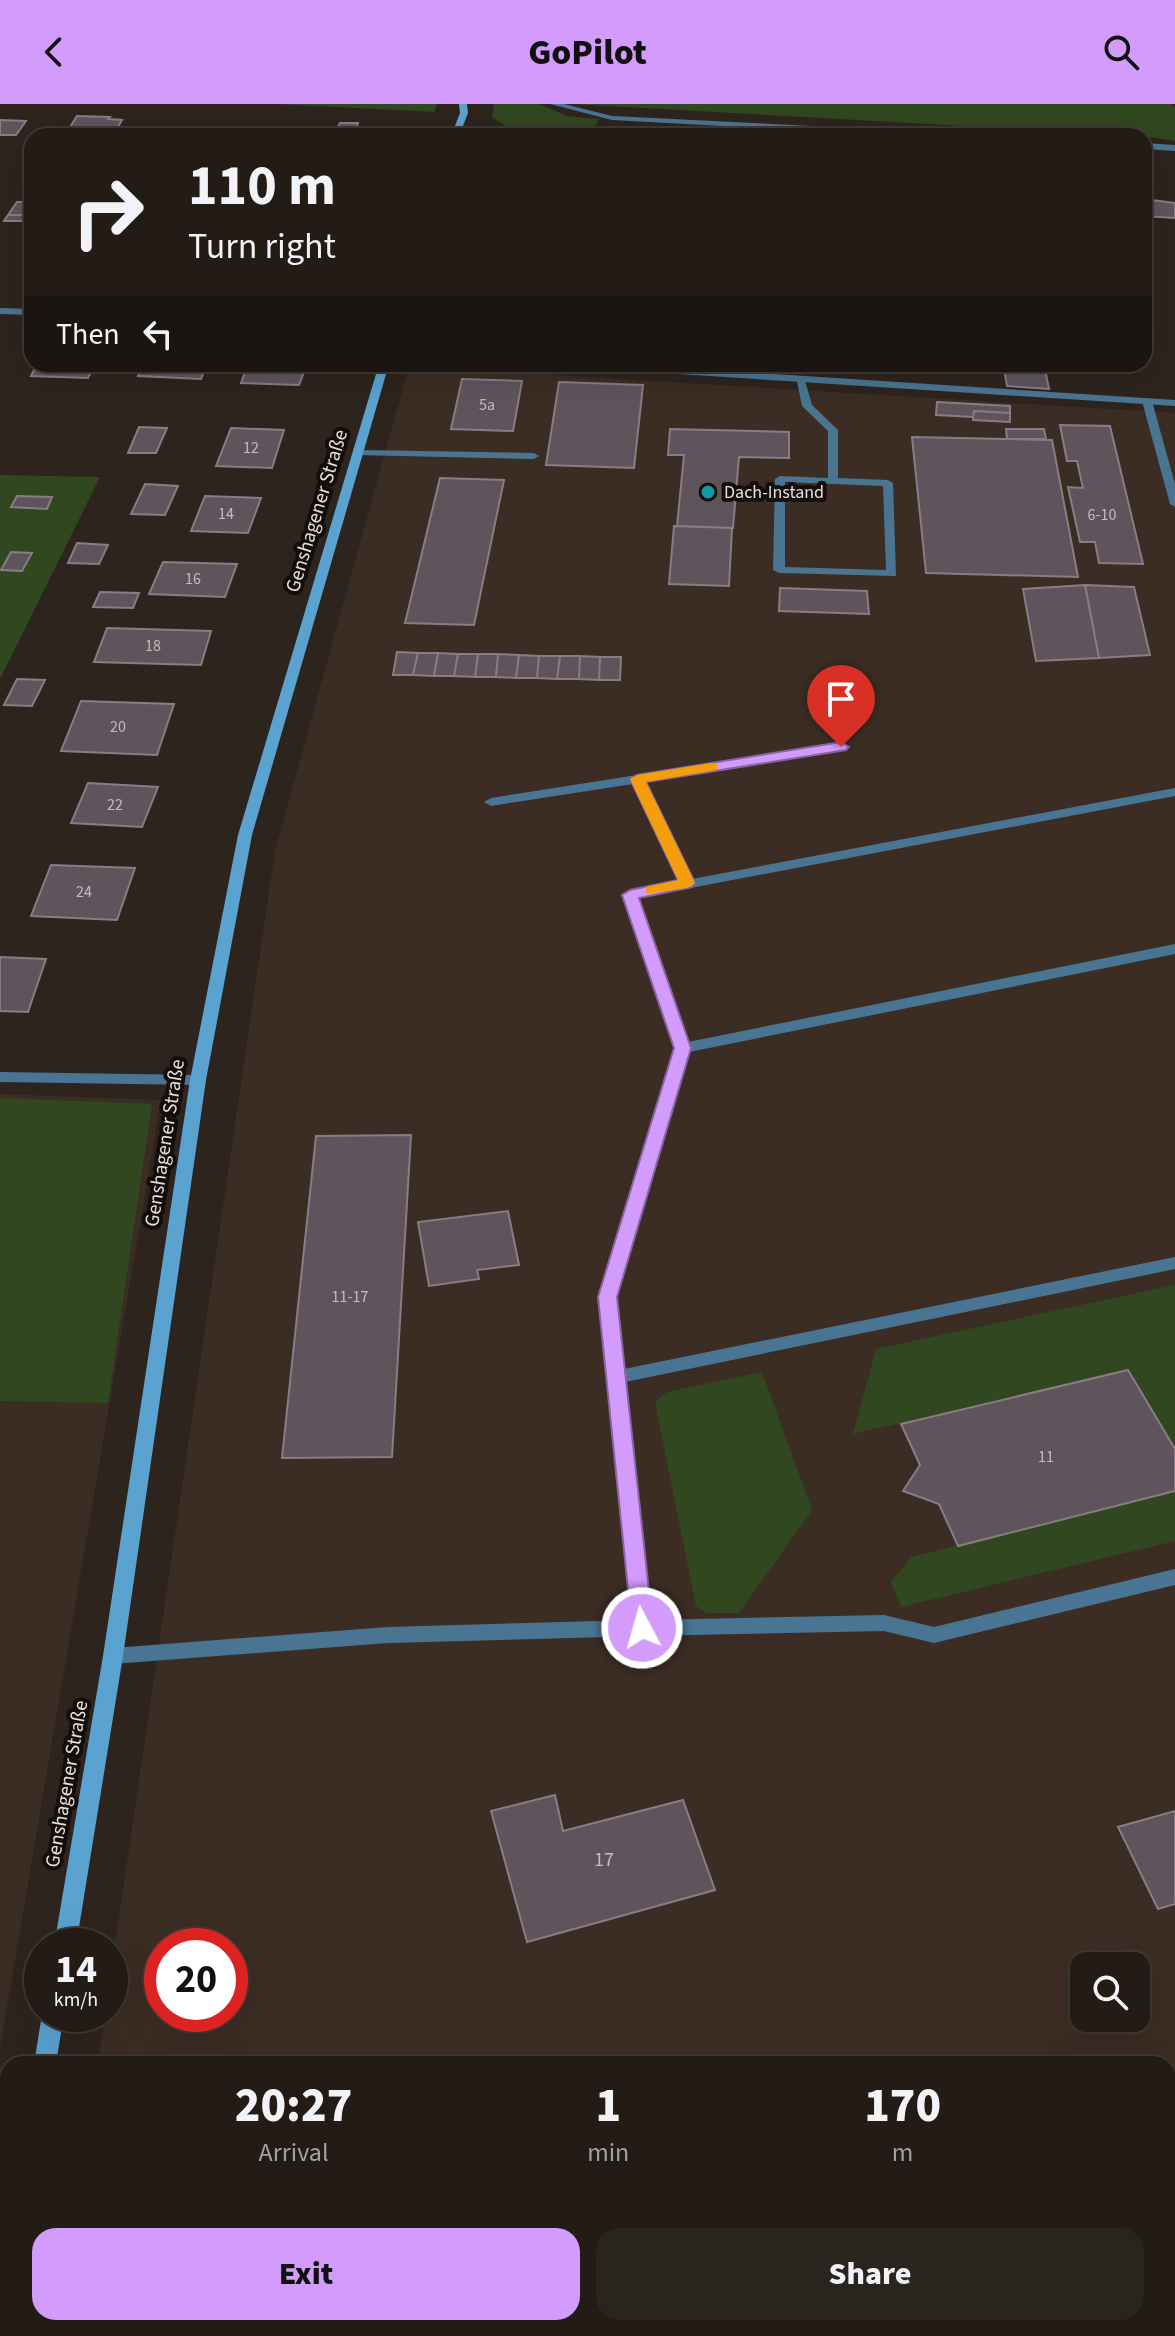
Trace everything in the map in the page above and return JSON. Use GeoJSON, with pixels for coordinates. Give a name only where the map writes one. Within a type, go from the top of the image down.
{"type":"FeatureCollection","features":[{"type":"Feature","properties":{"kind":"main road"},"geometry":{"type":"LineString","coordinates":[[458,128],[464,113],[463,104]]}},
{"type":"Feature","properties":{"kind":"main road","name":"Genshagener Straße"},"geometry":{"type":"LineString","coordinates":[[68,1928],[113,1656],[198,1080],[245,835],[382,372]]}},
{"type":"Feature","properties":{"kind":"main road"},"geometry":{"type":"LineString","coordinates":[[46,2056],[50,2032]]}},
{"type":"Feature","properties":{"kind":"street"},"geometry":{"type":"LineString","coordinates":[[554,104],[612,118],[801,128]]}},
{"type":"Feature","properties":{"kind":"street"},"geometry":{"type":"LineString","coordinates":[[1152,147],[1175,148]]}},
{"type":"Feature","properties":{"kind":"street"},"geometry":{"type":"LineString","coordinates":[[0,311],[24,312]]}},
{"type":"Feature","properties":{"kind":"street"},"geometry":{"type":"LineString","coordinates":[[693,372],[1175,403]]}},
{"type":"Feature","properties":{"kind":"street"},"geometry":{"type":"LineString","coordinates":[[800,379],[807,406],[833,430],[833,481]]}},
{"type":"Feature","properties":{"kind":"street"},"geometry":{"type":"LineString","coordinates":[[1147,401],[1175,504]]}},
{"type":"Feature","properties":{"kind":"street"},"geometry":{"type":"LineString","coordinates":[[360,453],[534,456]]}},
{"type":"Feature","properties":{"kind":"street"},"geometry":{"type":"LineString","coordinates":[[780,479],[833,481],[888,483],[892,574],[779,570],[780,479]]}},
{"type":"Feature","properties":{"kind":"street"},"geometry":{"type":"LineString","coordinates":[[491,802],[841,747]]}},
{"type":"Feature","properties":{"kind":"street"},"geometry":{"type":"LineString","coordinates":[[637,779],[687,883]]}},
{"type":"Feature","properties":{"kind":"street"},"geometry":{"type":"LineString","coordinates":[[642,1628],[608,1297],[683,1048],[630,895],[1175,792]]}},
{"type":"Feature","properties":{"kind":"street"},"geometry":{"type":"LineString","coordinates":[[683,1048],[1175,949]]}},
{"type":"Feature","properties":{"kind":"street"},"geometry":{"type":"LineString","coordinates":[[0,1077],[198,1080]]}},
{"type":"Feature","properties":{"kind":"street"},"geometry":{"type":"LineString","coordinates":[[618,1377],[1175,1263]]}},
{"type":"Feature","properties":{"kind":"street"},"geometry":{"type":"LineString","coordinates":[[113,1656],[388,1635],[642,1628],[884,1623],[934,1635],[1175,1577]]}},
{"type":"Feature","properties":{"kind":"shaded area"},"geometry":{"type":"Polygon","coordinates":[[[407,372],[507,372],[1175,413],[1175,2056],[99,2056],[102,2032],[128,2032],[128,1928],[117,1928],[275,851],[407,372]]]}},
{"type":"Feature","properties":{"kind":"shaded area"},"geometry":{"type":"Polygon","coordinates":[[[0,1094],[161,1100],[0,2048],[0,1094]]]}},
{"type":"Feature","properties":{"kind":"green space"},"geometry":{"type":"Polygon","coordinates":[[[278,104],[437,104],[434,112],[278,104]]]}},
{"type":"Feature","properties":{"kind":"green space"},"geometry":{"type":"Polygon","coordinates":[[[494,104],[539,104],[567,116],[599,119],[594,128],[503,128],[504,124],[492,118],[494,104]]]}},
{"type":"Feature","properties":{"kind":"green space"},"geometry":{"type":"Polygon","coordinates":[[[572,104],[1170,104],[1175,107],[1175,141],[1152,137],[1152,128],[1001,128],[572,104]]]}},
{"type":"Feature","properties":{"kind":"green space"},"geometry":{"type":"Polygon","coordinates":[[[0,475],[100,477],[0,679],[0,475]]]}},
{"type":"Feature","properties":{"kind":"green space"},"geometry":{"type":"Polygon","coordinates":[[[0,1098],[152,1104],[108,1403],[0,1401],[0,1098]]]}},
{"type":"Feature","properties":{"kind":"green space"},"geometry":{"type":"Polygon","coordinates":[[[1175,1285],[1175,1449],[1128,1370],[853,1434],[876,1349],[1175,1285]]]}},
{"type":"Feature","properties":{"kind":"green space"},"geometry":{"type":"Polygon","coordinates":[[[762,1372],[812,1510],[739,1613],[707,1613],[696,1606],[655,1402],[667,1392],[762,1372]]]}},
{"type":"Feature","properties":{"kind":"green space"},"geometry":{"type":"Polygon","coordinates":[[[1175,1491],[1175,1541],[901,1607],[891,1582],[911,1557],[1175,1491]]]}},
{"type":"Feature","properties":{"kind":"building"},"geometry":{"type":"Polygon","coordinates":[[[77,116],[122,120],[117,128],[69,128],[77,116]]]}},
{"type":"Feature","properties":{"kind":"building"},"geometry":{"type":"Polygon","coordinates":[[[0,120],[26,121],[16,135],[0,135],[0,120]]]}},
{"type":"Feature","properties":{"kind":"building"},"geometry":{"type":"Polygon","coordinates":[[[340,123],[358,123],[356,128],[332,128],[338,127],[340,123]]]}},
{"type":"Feature","properties":{"kind":"building"},"geometry":{"type":"Polygon","coordinates":[[[1152,200],[1175,203],[1175,218],[1152,217],[1152,200]]]}},
{"type":"Feature","properties":{"kind":"building"},"geometry":{"type":"Polygon","coordinates":[[[17,202],[24,202],[24,215],[8,215],[17,202]]]}},
{"type":"Feature","properties":{"kind":"building"},"geometry":{"type":"Polygon","coordinates":[[[8,215],[24,215],[24,221],[4,221],[8,215]]]}},
{"type":"Feature","properties":{"kind":"building"},"geometry":{"type":"Polygon","coordinates":[[[33,372],[91,372],[88,378],[31,376],[33,372]]]}},
{"type":"Feature","properties":{"kind":"building"},"geometry":{"type":"Polygon","coordinates":[[[140,372],[204,372],[201,379],[138,376],[140,372]]]}},
{"type":"Feature","properties":{"kind":"building"},"geometry":{"type":"Polygon","coordinates":[[[245,372],[304,372],[299,385],[241,383],[245,372]]]}},
{"type":"Feature","properties":{"kind":"building"},"geometry":{"type":"Polygon","coordinates":[[[1004,372],[1046,372],[1049,389],[1007,386],[1004,372]]]}},
{"type":"Feature","properties":{"kind":"building"},"geometry":{"type":"Polygon","coordinates":[[[462,379],[522,381],[513,431],[451,429],[462,379]]]}},
{"type":"Feature","properties":{"kind":"building"},"geometry":{"type":"Polygon","coordinates":[[[559,382],[643,385],[634,468],[546,465],[559,382]]]}},
{"type":"Feature","properties":{"kind":"building"},"geometry":{"type":"Polygon","coordinates":[[[937,402],[1010,406],[1010,413],[974,411],[973,417],[936,415],[937,402]]]}},
{"type":"Feature","properties":{"kind":"building"},"geometry":{"type":"Polygon","coordinates":[[[974,411],[1010,413],[1010,422],[973,420],[974,411]]]}},
{"type":"Feature","properties":{"kind":"building"},"geometry":{"type":"Polygon","coordinates":[[[1060,425],[1110,426],[1143,564],[1099,563],[1095,542],[1080,542],[1068,487],[1083,488],[1077,461],[1067,461],[1060,425]]]}},
{"type":"Feature","properties":{"kind":"building"},"geometry":{"type":"Polygon","coordinates":[[[139,427],[167,428],[156,453],[128,453],[139,427]]]}},
{"type":"Feature","properties":{"kind":"building"},"geometry":{"type":"Polygon","coordinates":[[[231,428],[284,430],[272,468],[216,466],[231,428]]]}},
{"type":"Feature","properties":{"kind":"building","name":"Dach-Instand"},"geometry":{"type":"Polygon","coordinates":[[[670,429],[789,432],[789,458],[739,457],[733,528],[677,526],[684,455],[668,455],[670,429]]]}},
{"type":"Feature","properties":{"kind":"building"},"geometry":{"type":"Polygon","coordinates":[[[1006,429],[1044,429],[1046,439],[1007,439],[1006,429]]]}},
{"type":"Feature","properties":{"kind":"building"},"geometry":{"type":"Polygon","coordinates":[[[912,437],[1052,440],[1078,577],[926,573],[912,437]]]}},
{"type":"Feature","properties":{"kind":"building"},"geometry":{"type":"Polygon","coordinates":[[[440,478],[504,480],[474,625],[405,623],[440,478]]]}},
{"type":"Feature","properties":{"kind":"building"},"geometry":{"type":"Polygon","coordinates":[[[145,484],[178,486],[165,515],[131,514],[145,484]]]}},
{"type":"Feature","properties":{"kind":"building"},"geometry":{"type":"Polygon","coordinates":[[[17,496],[52,497],[47,509],[11,507],[17,496]]]}},
{"type":"Feature","properties":{"kind":"building"},"geometry":{"type":"Polygon","coordinates":[[[205,496],[261,498],[248,533],[191,531],[205,496]]]}},
{"type":"Feature","properties":{"kind":"building"},"geometry":{"type":"Polygon","coordinates":[[[674,526],[732,528],[729,586],[669,584],[674,526]]]}},
{"type":"Feature","properties":{"kind":"building"},"geometry":{"type":"Polygon","coordinates":[[[77,543],[108,545],[99,564],[68,563],[77,543]]]}},
{"type":"Feature","properties":{"kind":"building"},"geometry":{"type":"Polygon","coordinates":[[[11,552],[32,553],[22,571],[1,570],[11,552]]]}},
{"type":"Feature","properties":{"kind":"building"},"geometry":{"type":"Polygon","coordinates":[[[163,562],[237,564],[225,597],[149,594],[163,562]]]}},
{"type":"Feature","properties":{"kind":"building"},"geometry":{"type":"Polygon","coordinates":[[[1085,585],[1099,658],[1036,661],[1023,589],[1085,585]]]}},
{"type":"Feature","properties":{"kind":"building"},"geometry":{"type":"Polygon","coordinates":[[[1085,585],[1134,587],[1150,655],[1099,658],[1085,585]]]}},
{"type":"Feature","properties":{"kind":"building"},"geometry":{"type":"Polygon","coordinates":[[[780,588],[867,591],[869,614],[779,611],[780,588]]]}},
{"type":"Feature","properties":{"kind":"building"},"geometry":{"type":"Polygon","coordinates":[[[100,592],[139,593],[133,608],[93,607],[100,592]]]}},
{"type":"Feature","properties":{"kind":"building"},"geometry":{"type":"Polygon","coordinates":[[[107,628],[211,631],[201,665],[94,662],[107,628]]]}},
{"type":"Feature","properties":{"kind":"building"},"geometry":{"type":"Polygon","coordinates":[[[397,652],[418,653],[413,675],[393,675],[397,652]]]}},
{"type":"Feature","properties":{"kind":"building"},"geometry":{"type":"Polygon","coordinates":[[[418,653],[438,653],[434,676],[413,675],[418,653]]]}},
{"type":"Feature","properties":{"kind":"building"},"geometry":{"type":"Polygon","coordinates":[[[438,653],[458,654],[454,676],[434,676],[438,653]]]}},
{"type":"Feature","properties":{"kind":"building"},"geometry":{"type":"Polygon","coordinates":[[[458,654],[478,654],[475,677],[454,676],[458,654]]]}},
{"type":"Feature","properties":{"kind":"building"},"geometry":{"type":"Polygon","coordinates":[[[478,654],[498,654],[496,677],[475,677],[478,654]]]}},
{"type":"Feature","properties":{"kind":"building"},"geometry":{"type":"Polygon","coordinates":[[[498,654],[519,655],[516,678],[496,677],[498,654]]]}},
{"type":"Feature","properties":{"kind":"building"},"geometry":{"type":"Polygon","coordinates":[[[519,655],[539,656],[537,678],[516,678],[519,655]]]}},
{"type":"Feature","properties":{"kind":"building"},"geometry":{"type":"Polygon","coordinates":[[[539,656],[560,656],[557,679],[537,678],[539,656]]]}},
{"type":"Feature","properties":{"kind":"building"},"geometry":{"type":"Polygon","coordinates":[[[560,656],[580,656],[579,679],[557,679],[560,656]]]}},
{"type":"Feature","properties":{"kind":"building"},"geometry":{"type":"Polygon","coordinates":[[[580,656],[600,657],[599,680],[579,679],[580,656]]]}},
{"type":"Feature","properties":{"kind":"building"},"geometry":{"type":"Polygon","coordinates":[[[600,657],[621,657],[620,680],[599,680],[600,657]]]}},
{"type":"Feature","properties":{"kind":"building"},"geometry":{"type":"Polygon","coordinates":[[[17,679],[45,680],[32,706],[4,705],[17,679]]]}},
{"type":"Feature","properties":{"kind":"building"},"geometry":{"type":"Polygon","coordinates":[[[81,701],[174,704],[157,755],[61,751],[81,701]]]}},
{"type":"Feature","properties":{"kind":"building"},"geometry":{"type":"Polygon","coordinates":[[[88,783],[158,787],[142,827],[71,823],[88,783]]]}},
{"type":"Feature","properties":{"kind":"building"},"geometry":{"type":"Polygon","coordinates":[[[51,865],[135,868],[117,920],[31,916],[51,865]]]}},
{"type":"Feature","properties":{"kind":"building"},"geometry":{"type":"Polygon","coordinates":[[[0,957],[46,959],[28,1012],[0,1011],[0,957]]]}},
{"type":"Feature","properties":{"kind":"building"},"geometry":{"type":"Polygon","coordinates":[[[411,1135],[392,1457],[282,1458],[316,1136],[411,1135]]]}},
{"type":"Feature","properties":{"kind":"building"},"geometry":{"type":"Polygon","coordinates":[[[508,1211],[519,1265],[477,1270],[479,1279],[429,1286],[418,1222],[508,1211]]]}},
{"type":"Feature","properties":{"kind":"building"},"geometry":{"type":"Polygon","coordinates":[[[1128,1370],[1175,1449],[1175,1491],[958,1546],[939,1504],[903,1491],[920,1465],[901,1424],[1128,1370]]]}},
{"type":"Feature","properties":{"kind":"building"},"geometry":{"type":"Polygon","coordinates":[[[555,1795],[563,1831],[683,1800],[715,1890],[527,1942],[491,1811],[555,1795]]]}},
{"type":"Feature","properties":{"kind":"building"},"geometry":{"type":"Polygon","coordinates":[[[1175,1811],[1175,1904],[1158,1909],[1118,1827],[1175,1811]]]}},
{"type":"Feature","properties":{"kind":"slow traffic"},"geometry":{"type":"LineString","coordinates":[[651,890],[687,883],[637,779],[711,767]]}},
{"type":"Feature","properties":{"kind":"place","name":"Dach-Instand"},"geometry":{"type":"Point","coordinates":[708,492]}},
{"type":"Feature","properties":{"kind":"route"},"geometry":{"type":"LineString","coordinates":[[642,1628],[608,1297],[683,1048],[630,895],[687,883],[637,779],[841,747]]}}]}
